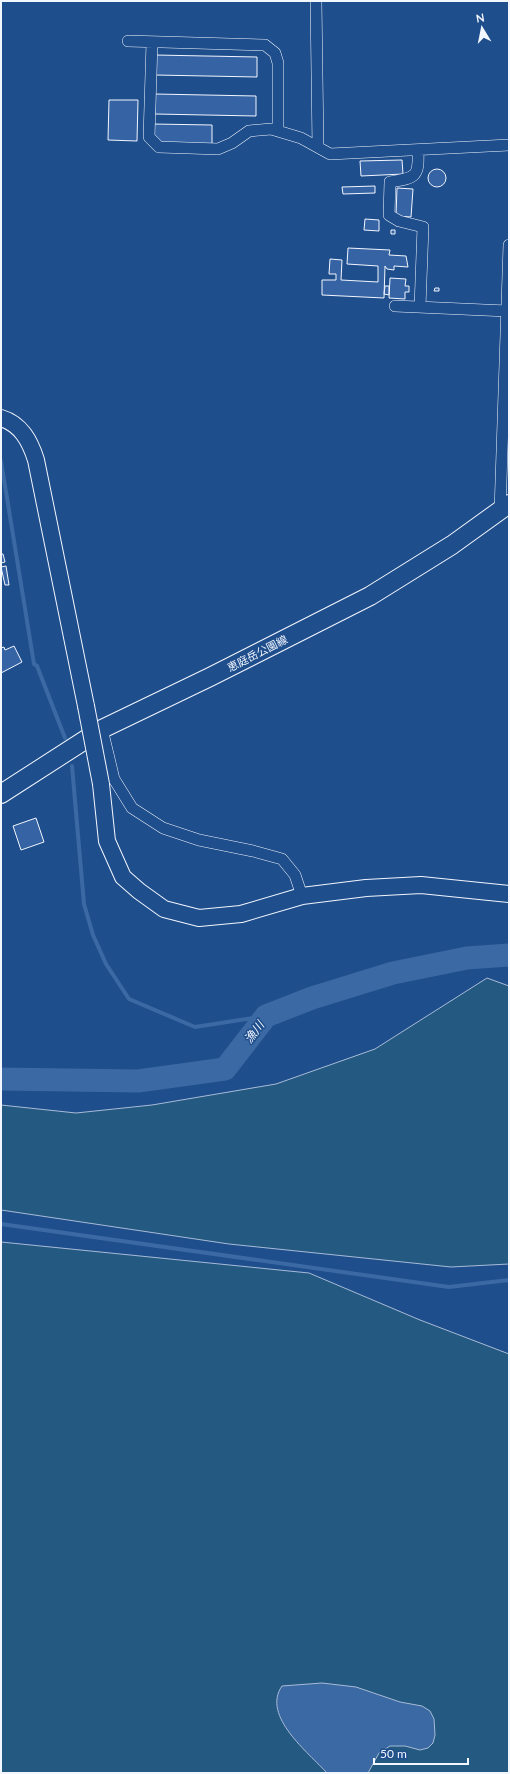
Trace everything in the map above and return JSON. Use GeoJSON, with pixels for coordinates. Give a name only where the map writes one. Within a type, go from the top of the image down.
{"type":"FeatureCollection","features":[{"type":"Feature","properties":{"kind":"main road","name":"恵庭岳公園線"},"geometry":{"type":"LineString","coordinates":[[1,794],[102,729],[210,677],[370,596],[452,545],[504,507]]}},
{"type":"Feature","properties":{"kind":"street"},"geometry":{"type":"LineString","coordinates":[[316,1],[318,147]]}},
{"type":"Feature","properties":{"kind":"street"},"geometry":{"type":"LineString","coordinates":[[128,41],[265,45],[275,53],[278,63],[278,131]]}},
{"type":"Feature","properties":{"kind":"street"},"geometry":{"type":"LineString","coordinates":[[152,42],[149,136],[159,147],[218,149],[232,143],[248,131],[271,129],[301,138],[330,154],[509,145]]}},
{"type":"Feature","properties":{"kind":"street"},"geometry":{"type":"LineString","coordinates":[[418,150],[419,169],[413,176],[405,180],[390,182],[389,215],[399,221],[423,227],[420,307]]}},
{"type":"Feature","properties":{"kind":"street"},"geometry":{"type":"LineString","coordinates":[[504,507],[509,245]]}},
{"type":"Feature","properties":{"kind":"street"},"geometry":{"type":"LineString","coordinates":[[396,306],[507,310]]}},
{"type":"Feature","properties":{"kind":"street"},"geometry":{"type":"LineString","coordinates":[[1,418],[11,421],[24,434],[31,445],[36,460],[101,784],[106,841],[123,877],[164,909],[199,918],[242,914],[302,896],[366,888],[421,886],[509,894]]}},
{"type":"Feature","properties":{"kind":"street"},"geometry":{"type":"LineString","coordinates":[[102,729],[114,779],[132,808],[163,828],[192,838],[253,851],[282,859],[295,875],[302,896]]}},
{"type":"Feature","properties":{"kind":"shaded area"},"geometry":{"type":"Polygon","coordinates":[[[487,978],[509,986],[509,1264],[451,1267],[229,1244],[1,1210],[1,1105],[76,1113],[152,1105],[276,1084],[375,1049],[487,978]]]}},
{"type":"Feature","properties":{"kind":"shaded area"},"geometry":{"type":"Polygon","coordinates":[[[1,1242],[309,1273],[420,1320],[509,1354],[509,1773],[1,1773],[1,1242]]]}},
{"type":"Feature","properties":{"kind":"shaded area"},"geometry":{"type":"Polygon","coordinates":[[[322,1683],[356,1687],[400,1702],[422,1706],[430,1711],[434,1719],[435,1735],[433,1743],[428,1748],[420,1750],[405,1746],[390,1746],[379,1753],[368,1773],[327,1773],[299,1745],[282,1721],[278,1709],[277,1698],[282,1686],[322,1683]]]}},
{"type":"Feature","properties":{"kind":"building"},"geometry":{"type":"Polygon","coordinates":[[[155,55],[257,57],[257,77],[155,75],[155,55]]]}},
{"type":"Feature","properties":{"kind":"building"},"geometry":{"type":"Polygon","coordinates":[[[155,94],[256,96],[256,116],[155,114],[155,94]]]}},
{"type":"Feature","properties":{"kind":"building"},"geometry":{"type":"Polygon","coordinates":[[[109,100],[138,100],[137,141],[108,140],[109,100]]]}},
{"type":"Feature","properties":{"kind":"building"},"geometry":{"type":"Polygon","coordinates":[[[153,124],[212,125],[212,146],[153,145],[153,124]]]}},
{"type":"Feature","properties":{"kind":"building"},"geometry":{"type":"Polygon","coordinates":[[[402,160],[403,174],[361,176],[360,161],[402,160]]]}},
{"type":"Feature","properties":{"kind":"building"},"geometry":{"type":"Polygon","coordinates":[[[433,169],[441,169],[446,174],[444,185],[441,187],[433,187],[428,182],[428,174],[433,169]]]}},
{"type":"Feature","properties":{"kind":"building"},"geometry":{"type":"Polygon","coordinates":[[[375,186],[375,193],[343,194],[342,187],[375,186]]]}},
{"type":"Feature","properties":{"kind":"building"},"geometry":{"type":"Polygon","coordinates":[[[397,188],[413,189],[411,217],[396,216],[397,188]]]}},
{"type":"Feature","properties":{"kind":"building"},"geometry":{"type":"Polygon","coordinates":[[[365,219],[379,220],[379,231],[364,230],[365,219]]]}},
{"type":"Feature","properties":{"kind":"building"},"geometry":{"type":"Polygon","coordinates":[[[391,230],[395,230],[395,234],[391,234],[391,230]]]}},
{"type":"Feature","properties":{"kind":"building"},"geometry":{"type":"Polygon","coordinates":[[[348,248],[390,250],[389,255],[406,256],[408,267],[394,266],[394,270],[387,269],[385,266],[384,298],[322,295],[322,280],[336,280],[336,274],[329,274],[330,259],[342,260],[341,280],[378,282],[378,266],[347,264],[348,248]]]}},
{"type":"Feature","properties":{"kind":"building"},"geometry":{"type":"Polygon","coordinates":[[[390,278],[406,279],[405,286],[409,286],[409,292],[405,292],[405,299],[389,298],[390,278]]]}},
{"type":"Feature","properties":{"kind":"building"},"geometry":{"type":"Polygon","coordinates":[[[385,286],[389,286],[389,295],[384,294],[385,286]]]}},
{"type":"Feature","properties":{"kind":"building"},"geometry":{"type":"Polygon","coordinates":[[[435,288],[439,288],[439,291],[434,291],[435,288]]]}},
{"type":"Feature","properties":{"kind":"building"},"geometry":{"type":"Polygon","coordinates":[[[1,554],[3,554],[5,562],[1,563],[1,554]]]}},
{"type":"Feature","properties":{"kind":"building"},"geometry":{"type":"Polygon","coordinates":[[[6,566],[9,585],[5,585],[1,567],[6,566]]]}},
{"type":"Feature","properties":{"kind":"building"},"geometry":{"type":"Polygon","coordinates":[[[14,646],[22,662],[1,673],[1,648],[4,647],[5,650],[14,646]]]}},
{"type":"Feature","properties":{"kind":"building"},"geometry":{"type":"Polygon","coordinates":[[[36,818],[44,842],[21,850],[13,826],[36,818]]]}},
{"type":"Feature","properties":{"kind":"waterway"},"geometry":{"type":"LineString","coordinates":[[1,461],[34,664],[37,666],[65,738]]}},
{"type":"Feature","properties":{"kind":"waterway"},"geometry":{"type":"LineString","coordinates":[[72,766],[84,904],[93,935],[106,964],[129,999],[195,1027],[266,1016]]}},
{"type":"Feature","properties":{"kind":"waterway","name":"漁川"},"geometry":{"type":"LineString","coordinates":[[1,1079],[138,1081],[225,1069],[266,1016],[312,998],[393,973],[467,958],[509,955]]}},
{"type":"Feature","properties":{"kind":"waterway"},"geometry":{"type":"LineString","coordinates":[[1,1224],[449,1287],[509,1280]]}}]}
